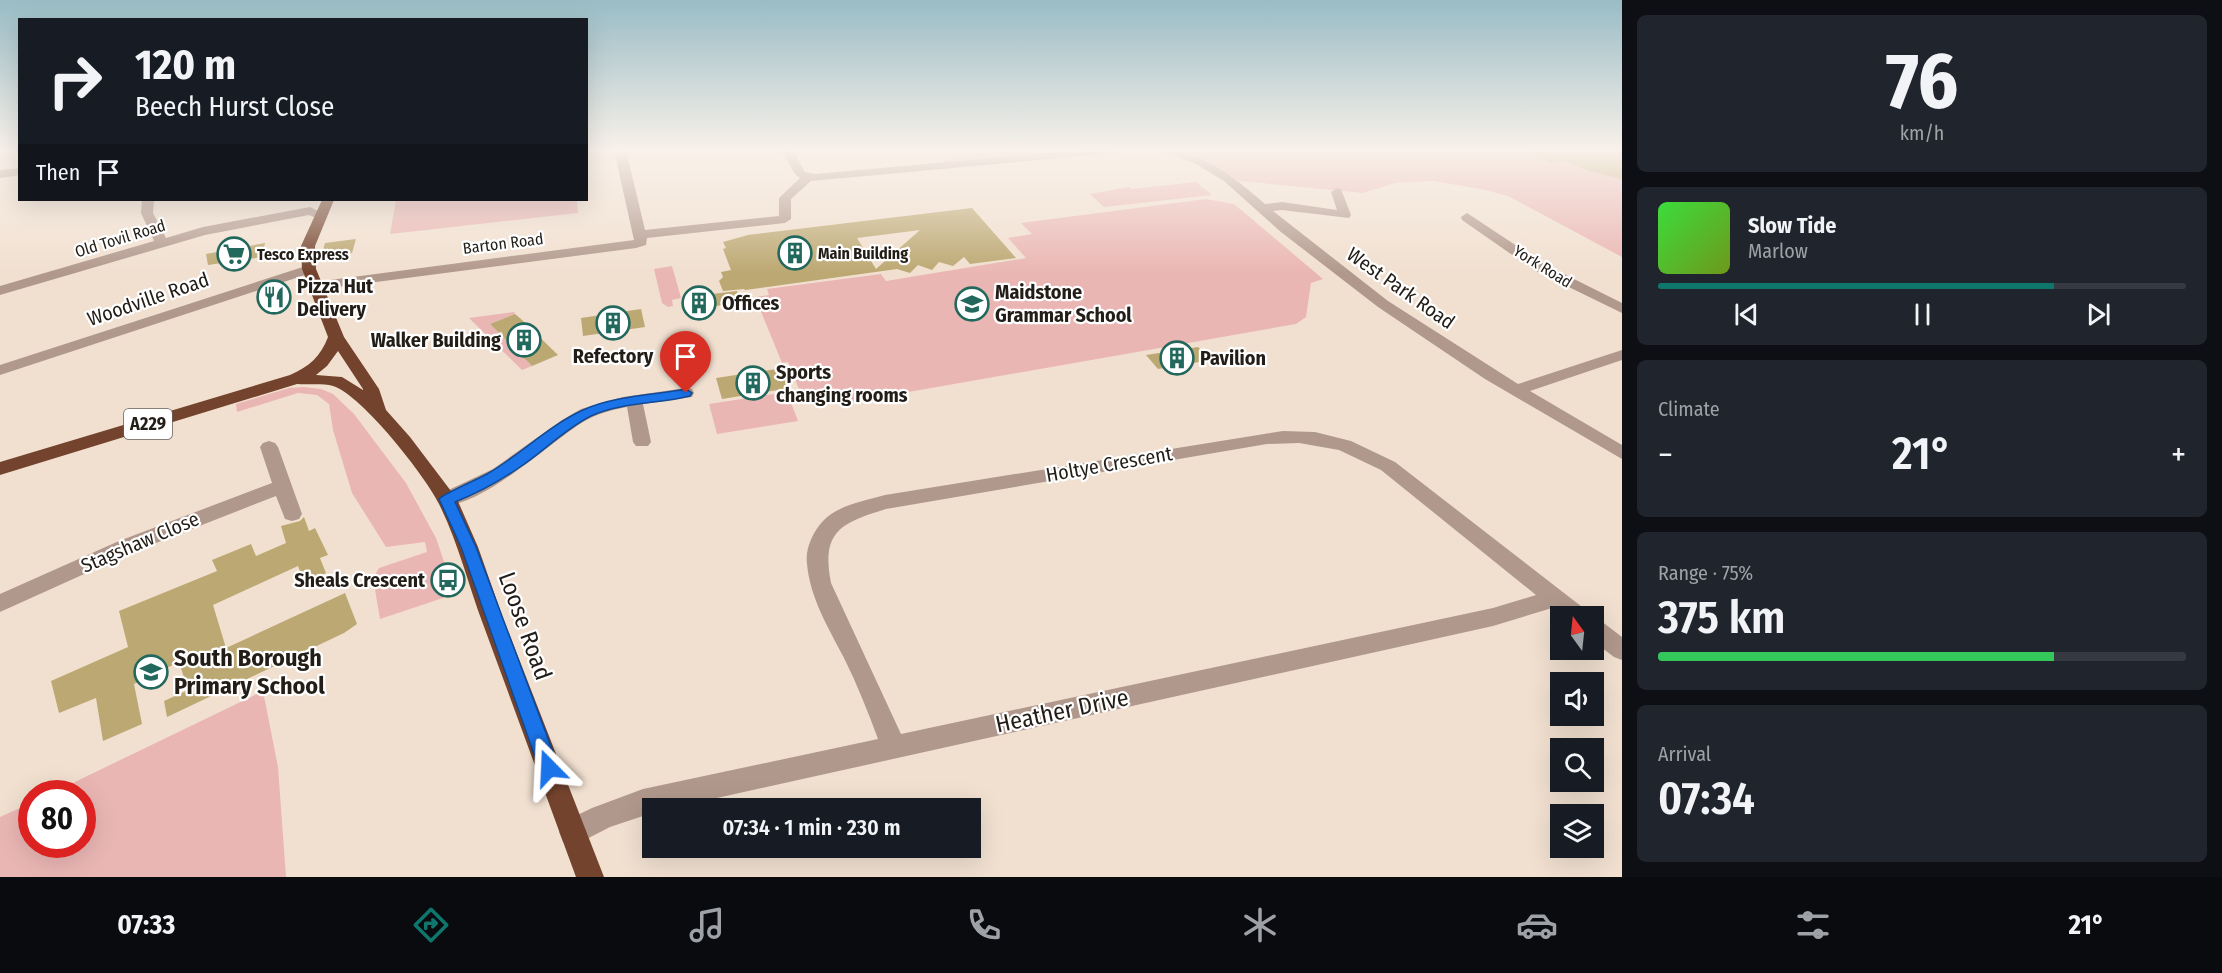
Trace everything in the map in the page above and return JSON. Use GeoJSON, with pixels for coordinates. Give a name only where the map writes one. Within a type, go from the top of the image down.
{"type":"FeatureCollection","features":[{"type":"Feature","properties":{"kind":"highway","name":"A229"},"geometry":{"type":"LineString","coordinates":[[321,216],[328,201]]}},
{"type":"Feature","properties":{"kind":"highway","name":"Loose Road"},"geometry":{"type":"LineString","coordinates":[[321,216],[308,246],[309,269],[336,337],[371,389],[378,412]]}},
{"type":"Feature","properties":{"kind":"highway","name":"A229"},"geometry":{"type":"LineString","coordinates":[[0,469],[296,378],[311,372],[325,361],[332,351],[336,337]]}},
{"type":"Feature","properties":{"kind":"highway","name":"Loose Road"},"geometry":{"type":"LineString","coordinates":[[296,378],[336,381],[350,388],[378,412],[404,441],[447,499],[468,547],[492,618],[590,877]]}},
{"type":"Feature","properties":{"kind":"street"},"geometry":{"type":"LineString","coordinates":[[629,191],[639,235],[785,219],[784,198],[792,191]]}},
{"type":"Feature","properties":{"kind":"street","name":"West Park Road"},"geometry":{"type":"LineString","coordinates":[[1243,191],[1338,271],[1383,304],[1516,390],[1622,453]]}},
{"type":"Feature","properties":{"kind":"street"},"geometry":{"type":"LineString","coordinates":[[1263,208],[1282,206],[1345,215],[1337,192]]}},
{"type":"Feature","properties":{"kind":"street"},"geometry":{"type":"LineString","coordinates":[[148,201],[147,213],[162,243]]}},
{"type":"Feature","properties":{"kind":"street","name":"Old Tovil Road"},"geometry":{"type":"LineString","coordinates":[[0,291],[227,225],[310,211],[321,216]]}},
{"type":"Feature","properties":{"kind":"street","name":"York Road"},"geometry":{"type":"LineString","coordinates":[[1467,217],[1546,271],[1622,309]]}},
{"type":"Feature","properties":{"kind":"street","name":"Barton Road"},"geometry":{"type":"LineString","coordinates":[[315,286],[629,246],[641,242],[639,235]]}},
{"type":"Feature","properties":{"kind":"street"},"geometry":{"type":"LineString","coordinates":[[1333,253],[1353,269],[1338,271]]}},
{"type":"Feature","properties":{"kind":"street","name":"Woodville Road"},"geometry":{"type":"LineString","coordinates":[[0,370],[309,269]]}},
{"type":"Feature","properties":{"kind":"street","name":"Barton Road"},"geometry":{"type":"LineString","coordinates":[[322,304],[361,279]]}},
{"type":"Feature","properties":{"kind":"street"},"geometry":{"type":"LineString","coordinates":[[1516,390],[1622,355]]}},
{"type":"Feature","properties":{"kind":"street"},"geometry":{"type":"LineString","coordinates":[[447,499],[470,490],[514,465],[568,424],[588,413],[686,393]]}},
{"type":"Feature","properties":{"kind":"street"},"geometry":{"type":"LineString","coordinates":[[634,402],[642,442]]}},
{"type":"Feature","properties":{"kind":"street","name":"Holtye Crescent"},"geometry":{"type":"LineString","coordinates":[[894,747],[858,664],[829,609],[818,581],[817,555],[825,532],[849,513],[868,506],[1242,442],[1282,436],[1311,437],[1341,444],[1379,460],[1565,606]]}},
{"type":"Feature","properties":{"kind":"street"},"geometry":{"type":"LineString","coordinates":[[269,447],[292,513]]}},
{"type":"Feature","properties":{"kind":"street","name":"Stagshaw Close"},"geometry":{"type":"LineString","coordinates":[[0,603],[169,528],[282,486]]}},
{"type":"Feature","properties":{"kind":"street","name":"Heather Drive"},"geometry":{"type":"LineString","coordinates":[[573,832],[602,817],[643,801],[1493,617],[1555,598]]}},
{"type":"Feature","properties":{"kind":"street"},"geometry":{"type":"LineString","coordinates":[[1604,637],[1622,651]]}},
{"type":"Feature","properties":{"kind":"shaded area"},"geometry":{"type":"Polygon","coordinates":[[[1107,191],[1207,191],[1212,195],[1104,207],[1090,194],[1107,191]]]}},
{"type":"Feature","properties":{"kind":"shaded area"},"geometry":{"type":"Polygon","coordinates":[[[1342,191],[1370,191],[1363,193],[1342,191]]]}},
{"type":"Feature","properties":{"kind":"shaded area"},"geometry":{"type":"Polygon","coordinates":[[[1489,191],[1622,191],[1622,257],[1508,196],[1489,191]]]}},
{"type":"Feature","properties":{"kind":"shaded area"},"geometry":{"type":"Polygon","coordinates":[[[1206,199],[1234,204],[1323,279],[1311,283],[1306,317],[1296,324],[846,403],[837,395],[801,400],[788,362],[782,363],[755,297],[769,295],[767,289],[881,274],[886,281],[1026,258],[1008,238],[1032,234],[1021,223],[1206,199]]]}},
{"type":"Feature","properties":{"kind":"shaded area"},"geometry":{"type":"Polygon","coordinates":[[[396,201],[577,201],[578,213],[390,234],[396,201]]]}},
{"type":"Feature","properties":{"kind":"shaded area"},"geometry":{"type":"Polygon","coordinates":[[[672,266],[681,298],[672,300],[673,306],[668,307],[662,303],[654,269],[672,266]]]}},
{"type":"Feature","properties":{"kind":"shaded area"},"geometry":{"type":"Polygon","coordinates":[[[514,312],[515,314],[490,324],[532,366],[522,370],[469,318],[514,312]]]}},
{"type":"Feature","properties":{"kind":"shaded area"},"geometry":{"type":"Polygon","coordinates":[[[289,388],[321,389],[333,394],[354,414],[406,483],[436,538],[455,594],[380,619],[373,578],[379,568],[427,552],[425,542],[386,547],[352,493],[333,430],[329,404],[317,395],[298,393],[237,412],[236,404],[289,388]]]}},
{"type":"Feature","properties":{"kind":"shaded area"},"geometry":{"type":"Polygon","coordinates":[[[787,392],[798,421],[717,434],[709,404],[787,392]]]}},
{"type":"Feature","properties":{"kind":"shaded area"},"geometry":{"type":"Polygon","coordinates":[[[263,691],[278,767],[286,877],[0,877],[0,817],[18,809],[18,858],[96,858],[96,780],[79,780],[263,691]]]}},
{"type":"Feature","properties":{"kind":"building","name":"Main Building"},"geometry":{"type":"Polygon","coordinates":[[[972,208],[1016,258],[970,264],[964,257],[953,266],[939,262],[932,270],[918,265],[910,273],[897,269],[723,291],[719,281],[723,277],[721,272],[731,270],[723,249],[726,248],[723,242],[748,235],[972,208]],[[920,230],[857,238],[876,269],[920,230]]]}},
{"type":"Feature","properties":{"kind":"building"},"geometry":{"type":"Polygon","coordinates":[[[356,239],[352,253],[321,257],[325,243],[356,239]]]}},
{"type":"Feature","properties":{"kind":"building","name":"Tesco Express"},"geometry":{"type":"Polygon","coordinates":[[[265,243],[262,257],[208,265],[206,254],[265,243]]]}},
{"type":"Feature","properties":{"kind":"building"},"geometry":{"type":"Polygon","coordinates":[[[737,291],[739,303],[700,308],[696,296],[737,291]]]}},
{"type":"Feature","properties":{"kind":"building","name":"Refectory"},"geometry":{"type":"Polygon","coordinates":[[[641,309],[645,327],[583,336],[581,318],[641,309]]]}},
{"type":"Feature","properties":{"kind":"building","name":"Walker Building"},"geometry":{"type":"Polygon","coordinates":[[[515,314],[558,355],[532,366],[490,324],[515,314]]]}},
{"type":"Feature","properties":{"kind":"building","name":"Pavilion"},"geometry":{"type":"Polygon","coordinates":[[[1198,347],[1211,360],[1158,369],[1146,355],[1198,347]]]}},
{"type":"Feature","properties":{"kind":"building","name":"Sports changing rooms"},"geometry":{"type":"Polygon","coordinates":[[[783,368],[791,388],[722,399],[716,378],[783,368]]]}},
{"type":"Feature","properties":{"kind":"building","name":"South Borough Primary School"},"geometry":{"type":"Polygon","coordinates":[[[304,517],[309,531],[315,528],[328,555],[320,558],[326,573],[304,583],[298,566],[213,605],[226,648],[345,593],[357,624],[344,633],[167,717],[164,701],[188,690],[179,662],[134,684],[142,724],[103,741],[96,698],[59,713],[51,681],[128,647],[119,611],[217,571],[212,560],[251,544],[256,556],[286,543],[281,526],[300,521],[304,517]]]}},
{"type":"Feature","properties":{"kind":"place","name":"Main Building"},"geometry":{"type":"Point","coordinates":[795,253]}},
{"type":"Feature","properties":{"kind":"place","name":"Tesco Express"},"geometry":{"type":"Point","coordinates":[234,254]}},
{"type":"Feature","properties":{"kind":"place","name":"Pizza Hut Delivery"},"geometry":{"type":"Point","coordinates":[274,297]}},
{"type":"Feature","properties":{"kind":"place","name":"Offices"},"geometry":{"type":"Point","coordinates":[699,303]}},
{"type":"Feature","properties":{"kind":"place","name":"Maidstone Grammar School"},"geometry":{"type":"Point","coordinates":[972,304]}},
{"type":"Feature","properties":{"kind":"place","name":"Refectory"},"geometry":{"type":"Point","coordinates":[613,323]}},
{"type":"Feature","properties":{"kind":"place","name":"Walker Building"},"geometry":{"type":"Point","coordinates":[524,340]}},
{"type":"Feature","properties":{"kind":"place","name":"Pavilion"},"geometry":{"type":"Point","coordinates":[1177,358]}},
{"type":"Feature","properties":{"kind":"place","name":"Sports changing rooms"},"geometry":{"type":"Point","coordinates":[753,383]}},
{"type":"Feature","properties":{"kind":"place","name":"Sheals Crescent"},"geometry":{"type":"Point","coordinates":[448,580]}},
{"type":"Feature","properties":{"kind":"place","name":"South Borough Primary School"},"geometry":{"type":"Point","coordinates":[151,672]}},
{"type":"Feature","properties":{"kind":"route"},"geometry":{"type":"LineString","coordinates":[[549,768],[459,523],[447,499],[470,490],[514,465],[568,424],[588,413],[607,407],[686,393]]}}]}
